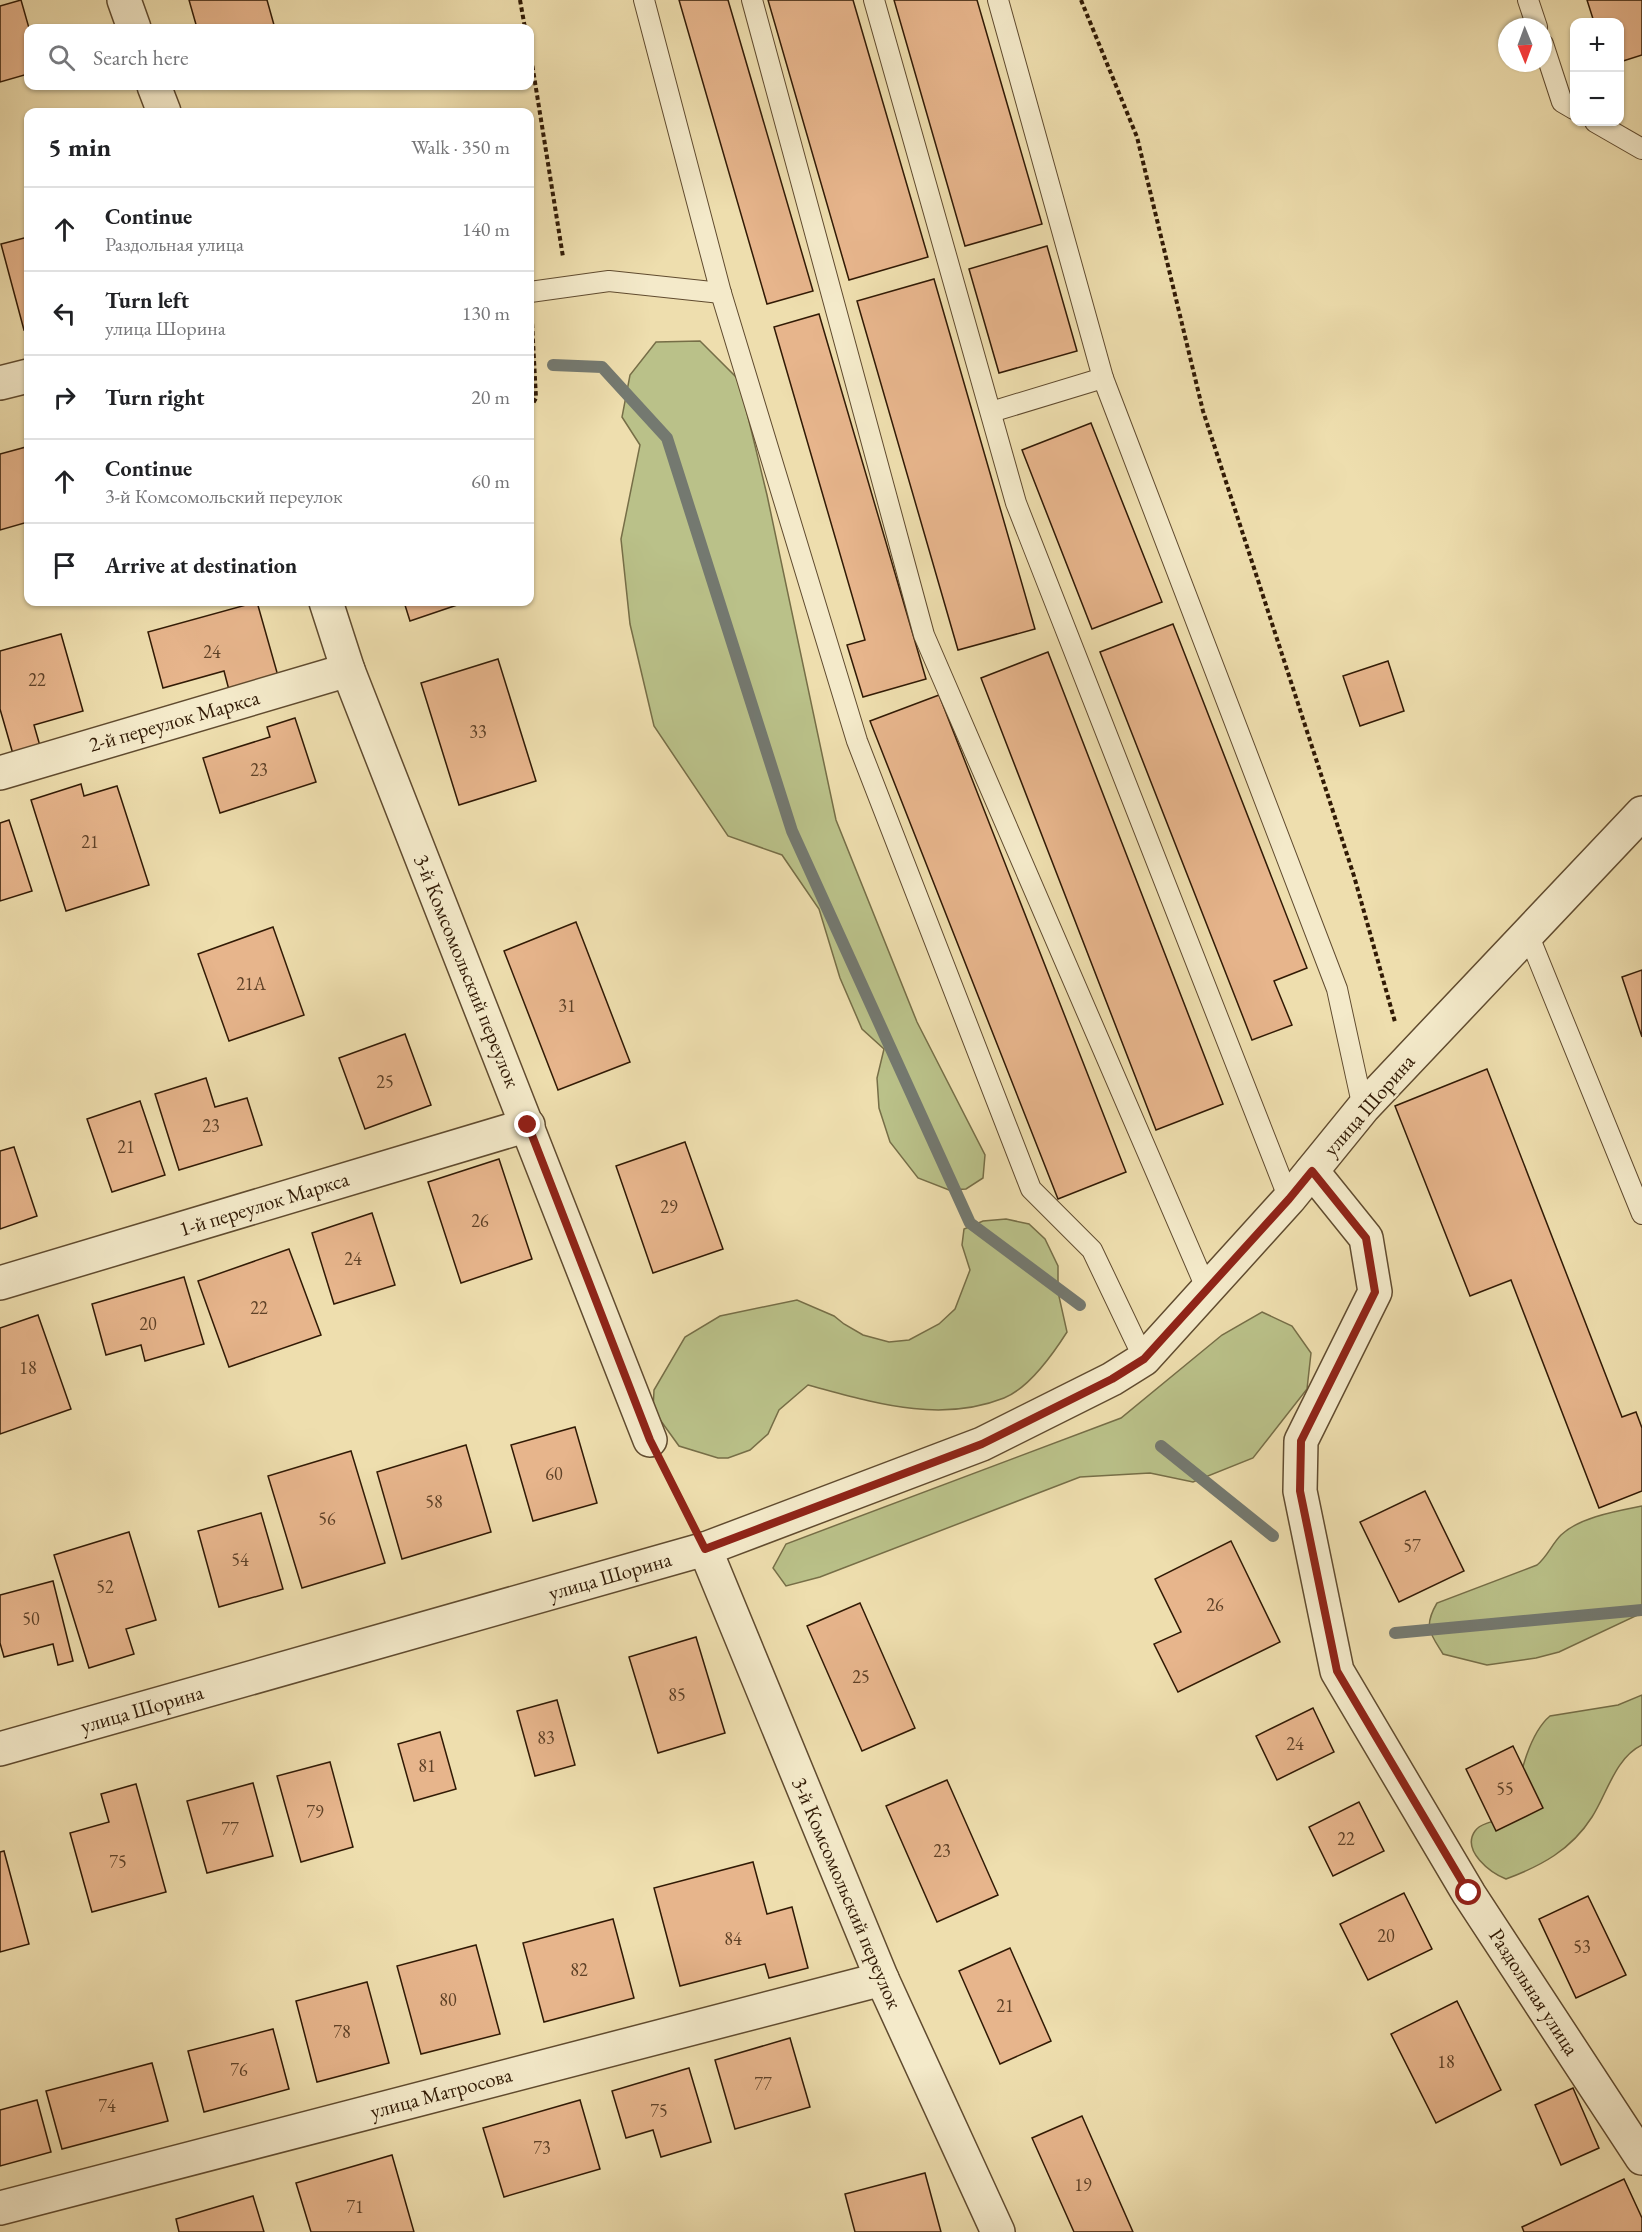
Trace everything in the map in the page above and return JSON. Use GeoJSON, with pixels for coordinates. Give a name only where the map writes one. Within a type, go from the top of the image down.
{"type":"FeatureCollection","features":[{"type":"Feature","properties":{"kind":"street"},"geometry":{"type":"LineString","coordinates":[[124,0],[133,24]]}},
{"type":"Feature","properties":{"kind":"street"},"geometry":{"type":"LineString","coordinates":[[156,90],[162,108]]}},
{"type":"Feature","properties":{"kind":"street"},"geometry":{"type":"LineString","coordinates":[[0,383],[24,377]]}},
{"type":"Feature","properties":{"kind":"street","name":"3-й Комсомольский переулок"},"geometry":{"type":"LineString","coordinates":[[327,606],[348,670],[650,1440]]}},
{"type":"Feature","properties":{"kind":"street","name":"2-й переулок Маркса"},"geometry":{"type":"LineString","coordinates":[[0,773],[348,670]]}},
{"type":"Feature","properties":{"kind":"street","name":"улица Шорина"},"geometry":{"type":"LineString","coordinates":[[0,1749],[705,1549],[982,1444],[1112,1379],[1144,1359],[1289,1199],[1363,1108],[1642,813]]}},
{"type":"Feature","properties":{"kind":"street","name":"1-й переулок Маркса"},"geometry":{"type":"LineString","coordinates":[[0,1283],[528,1125]]}},
{"type":"Feature","properties":{"kind":"street","name":"Раздольная улица"},"geometry":{"type":"LineString","coordinates":[[1312,1171],[1366,1238],[1375,1292],[1301,1441],[1300,1491],[1337,1671],[1469,1893],[1642,2158]]}},
{"type":"Feature","properties":{"kind":"street","name":"3-й Комсомольский переулок"},"geometry":{"type":"LineString","coordinates":[[705,1549],[882,1979],[998,2232]]}},
{"type":"Feature","properties":{"kind":"street","name":"улица Матросова"},"geometry":{"type":"LineString","coordinates":[[0,2208],[882,1979]]}},
{"type":"Feature","properties":{"kind":"lane"},"geometry":{"type":"LineString","coordinates":[[644,0],[721,294],[857,741],[1031,1189],[1092,1250],[1144,1359]]}},
{"type":"Feature","properties":{"kind":"lane"},"geometry":{"type":"LineString","coordinates":[[752,0],[924,635],[1207,1290]]}},
{"type":"Feature","properties":{"kind":"lane"},"geometry":{"type":"LineString","coordinates":[[874,0],[1016,503],[1289,1199]]}},
{"type":"Feature","properties":{"kind":"lane"},"geometry":{"type":"LineString","coordinates":[[998,0],[1103,378],[1337,989],[1363,1108]]}},
{"type":"Feature","properties":{"kind":"lane"},"geometry":{"type":"LineString","coordinates":[[1528,0],[1534,18]]}},
{"type":"Feature","properties":{"kind":"lane"},"geometry":{"type":"LineString","coordinates":[[1552,71],[1562,102],[1570,106]]}},
{"type":"Feature","properties":{"kind":"lane"},"geometry":{"type":"LineString","coordinates":[[1602,126],[1642,149]]}},
{"type":"Feature","properties":{"kind":"lane"},"geometry":{"type":"LineString","coordinates":[[534,291],[609,281],[721,294]]}},
{"type":"Feature","properties":{"kind":"lane"},"geometry":{"type":"LineString","coordinates":[[991,412],[1103,378]]}},
{"type":"Feature","properties":{"kind":"lane"},"geometry":{"type":"LineString","coordinates":[[1528,934],[1642,1214]]}},
{"type":"Feature","properties":{"kind":"path"},"geometry":{"type":"LineString","coordinates":[[520,0],[524,24]]}},
{"type":"Feature","properties":{"kind":"path"},"geometry":{"type":"LineString","coordinates":[[1081,0],[1137,137],[1203,411],[1354,876],[1406,1063]]}},
{"type":"Feature","properties":{"kind":"path"},"geometry":{"type":"LineString","coordinates":[[534,76],[568,287]]}},
{"type":"Feature","properties":{"kind":"path"},"geometry":{"type":"LineString","coordinates":[[534,363],[536,398],[534,402]]}},
{"type":"Feature","properties":{"kind":"path"},"geometry":{"type":"LineString","coordinates":[[650,1440],[705,1549]]}},
{"type":"Feature","properties":{"kind":"green space"},"geometry":{"type":"Polygon","coordinates":[[[700,341],[739,380],[767,495],[836,820],[917,1022],[985,1155],[983,1178],[966,1189],[949,1190],[918,1178],[890,1142],[879,1108],[877,1078],[884,1049],[862,1029],[840,978],[819,909],[782,855],[728,836],[654,726],[630,624],[621,539],[640,445],[622,417],[630,375],[656,342],[700,341]]]}},
{"type":"Feature","properties":{"kind":"green space"},"geometry":{"type":"Polygon","coordinates":[[[1006,1219],[1029,1224],[1045,1239],[1058,1266],[1058,1292],[1067,1332],[1040,1370],[1022,1387],[1004,1398],[980,1406],[930,1410],[906,1408],[856,1398],[808,1385],[779,1410],[768,1434],[750,1450],[728,1458],[718,1458],[679,1446],[653,1410],[654,1390],[685,1337],[720,1316],[797,1300],[834,1316],[863,1335],[889,1342],[909,1340],[939,1324],[955,1309],[970,1270],[962,1245],[964,1229],[983,1221],[1006,1219]]]}},
{"type":"Feature","properties":{"kind":"green space"},"geometry":{"type":"Polygon","coordinates":[[[1262,1312],[1292,1326],[1311,1353],[1307,1389],[1253,1458],[1193,1482],[1150,1473],[1080,1477],[820,1577],[786,1586],[773,1568],[786,1544],[1121,1418],[1222,1335],[1262,1312]]]}},
{"type":"Feature","properties":{"kind":"green space"},"geometry":{"type":"Polygon","coordinates":[[[1642,1506],[1642,1613],[1559,1652],[1536,1658],[1487,1665],[1443,1654],[1432,1635],[1429,1624],[1437,1603],[1537,1565],[1561,1535],[1588,1519],[1642,1506]]]}},
{"type":"Feature","properties":{"kind":"green space"},"geometry":{"type":"Polygon","coordinates":[[[1642,1695],[1642,1745],[1625,1758],[1618,1767],[1592,1817],[1575,1839],[1543,1862],[1506,1879],[1486,1866],[1472,1846],[1475,1831],[1482,1825],[1511,1817],[1529,1749],[1542,1725],[1550,1716],[1618,1705],[1642,1695]]]}},
{"type":"Feature","properties":{"kind":"building"},"geometry":{"type":"Polygon","coordinates":[[[21,0],[28,24],[24,24],[24,75],[0,82],[0,6],[21,0]]]}},
{"type":"Feature","properties":{"kind":"building"},"geometry":{"type":"Polygon","coordinates":[[[189,0],[267,0],[274,24],[196,24],[189,0]]]}},
{"type":"Feature","properties":{"kind":"building"},"geometry":{"type":"Polygon","coordinates":[[[679,0],[728,0],[813,291],[767,304],[679,0]]]}},
{"type":"Feature","properties":{"kind":"building"},"geometry":{"type":"Polygon","coordinates":[[[768,0],[853,0],[928,257],[849,280],[768,0]]]}},
{"type":"Feature","properties":{"kind":"building"},"geometry":{"type":"Polygon","coordinates":[[[894,0],[977,0],[1042,224],[965,246],[894,0]]]}},
{"type":"Feature","properties":{"kind":"building"},"geometry":{"type":"Polygon","coordinates":[[[1587,0],[1642,0],[1642,55],[1624,61],[1624,18],[1593,18],[1587,0]]]}},
{"type":"Feature","properties":{"kind":"building"},"geometry":{"type":"Polygon","coordinates":[[[24,238],[24,330],[1,244],[24,238]]]}},
{"type":"Feature","properties":{"kind":"building"},"geometry":{"type":"Polygon","coordinates":[[[1047,246],[1077,351],[999,373],[969,269],[1047,246]]]}},
{"type":"Feature","properties":{"kind":"building"},"geometry":{"type":"Polygon","coordinates":[[[934,279],[1035,629],[958,650],[857,301],[934,279]]]}},
{"type":"Feature","properties":{"kind":"building"},"geometry":{"type":"Polygon","coordinates":[[[819,314],[926,679],[863,697],[847,645],[865,640],[774,327],[819,314]]]}},
{"type":"Feature","properties":{"kind":"building"},"geometry":{"type":"Polygon","coordinates":[[[1091,423],[1162,602],[1092,629],[1022,450],[1091,423]]]}},
{"type":"Feature","properties":{"kind":"building"},"geometry":{"type":"Polygon","coordinates":[[[24,448],[24,523],[0,530],[0,454],[24,448]]]}},
{"type":"Feature","properties":{"kind":"building"},"geometry":{"type":"Polygon","coordinates":[[[242,606],[258,606],[278,676],[229,690],[224,671],[163,688],[148,632],[242,606]]]}},
{"type":"Feature","properties":{"kind":"building"},"geometry":{"type":"Polygon","coordinates":[[[405,606],[454,606],[410,621],[405,606]]]}},
{"type":"Feature","properties":{"kind":"building"},"geometry":{"type":"Polygon","coordinates":[[[1173,624],[1307,968],[1274,981],[1292,1025],[1252,1040],[1100,652],[1173,624]]]}},
{"type":"Feature","properties":{"kind":"building"},"geometry":{"type":"Polygon","coordinates":[[[61,634],[83,711],[34,725],[42,753],[15,761],[0,709],[0,651],[61,634]]]}},
{"type":"Feature","properties":{"kind":"building"},"geometry":{"type":"Polygon","coordinates":[[[1048,652],[1223,1104],[1156,1130],[981,678],[1048,652]]]}},
{"type":"Feature","properties":{"kind":"building"},"geometry":{"type":"Polygon","coordinates":[[[498,659],[536,781],[459,805],[421,683],[498,659]]]}},
{"type":"Feature","properties":{"kind":"building"},"geometry":{"type":"Polygon","coordinates":[[[1388,661],[1404,711],[1360,726],[1343,676],[1388,661]]]}},
{"type":"Feature","properties":{"kind":"building"},"geometry":{"type":"Polygon","coordinates":[[[939,695],[1126,1172],[1058,1199],[870,721],[939,695]]]}},
{"type":"Feature","properties":{"kind":"building"},"geometry":{"type":"Polygon","coordinates":[[[295,718],[316,782],[220,813],[203,758],[270,737],[267,727],[295,718]]]}},
{"type":"Feature","properties":{"kind":"building"},"geometry":{"type":"Polygon","coordinates":[[[81,784],[84,796],[117,786],[149,885],[66,911],[31,800],[81,784]]]}},
{"type":"Feature","properties":{"kind":"building"},"geometry":{"type":"Polygon","coordinates":[[[9,820],[32,891],[0,901],[0,823],[9,820]]]}},
{"type":"Feature","properties":{"kind":"building"},"geometry":{"type":"Polygon","coordinates":[[[576,922],[630,1062],[558,1090],[504,951],[576,922]]]}},
{"type":"Feature","properties":{"kind":"building"},"geometry":{"type":"Polygon","coordinates":[[[273,927],[304,1015],[229,1041],[198,954],[273,927]]]}},
{"type":"Feature","properties":{"kind":"building"},"geometry":{"type":"Polygon","coordinates":[[[1642,970],[1642,1037],[1622,977],[1642,970]]]}},
{"type":"Feature","properties":{"kind":"building"},"geometry":{"type":"Polygon","coordinates":[[[405,1034],[431,1105],[365,1129],[339,1058],[405,1034]]]}},
{"type":"Feature","properties":{"kind":"building"},"geometry":{"type":"Polygon","coordinates":[[[1487,1069],[1622,1417],[1636,1412],[1642,1428],[1642,1491],[1599,1508],[1511,1280],[1470,1296],[1395,1106],[1487,1069]]]}},
{"type":"Feature","properties":{"kind":"building"},"geometry":{"type":"Polygon","coordinates":[[[206,1078],[215,1107],[247,1098],[262,1145],[179,1170],[155,1094],[206,1078]]]}},
{"type":"Feature","properties":{"kind":"building"},"geometry":{"type":"Polygon","coordinates":[[[140,1101],[165,1175],[112,1192],[87,1119],[140,1101]]]}},
{"type":"Feature","properties":{"kind":"building"},"geometry":{"type":"Polygon","coordinates":[[[685,1142],[723,1249],[653,1273],[616,1166],[685,1142]]]}},
{"type":"Feature","properties":{"kind":"building"},"geometry":{"type":"Polygon","coordinates":[[[14,1147],[37,1216],[0,1229],[0,1151],[14,1147]]]}},
{"type":"Feature","properties":{"kind":"building"},"geometry":{"type":"Polygon","coordinates":[[[499,1159],[532,1259],[461,1283],[428,1182],[499,1159]]]}},
{"type":"Feature","properties":{"kind":"building"},"geometry":{"type":"Polygon","coordinates":[[[372,1213],[395,1285],[334,1304],[312,1233],[372,1213]]]}},
{"type":"Feature","properties":{"kind":"building"},"geometry":{"type":"Polygon","coordinates":[[[289,1249],[321,1335],[229,1367],[198,1281],[289,1249]]]}},
{"type":"Feature","properties":{"kind":"building"},"geometry":{"type":"Polygon","coordinates":[[[184,1277],[204,1344],[145,1361],[141,1345],[106,1355],[92,1304],[184,1277]]]}},
{"type":"Feature","properties":{"kind":"building"},"geometry":{"type":"Polygon","coordinates":[[[38,1315],[71,1409],[0,1434],[0,1328],[38,1315]]]}},
{"type":"Feature","properties":{"kind":"building"},"geometry":{"type":"Polygon","coordinates":[[[575,1427],[597,1503],[533,1521],[511,1445],[575,1427]]]}},
{"type":"Feature","properties":{"kind":"building"},"geometry":{"type":"Polygon","coordinates":[[[466,1445],[491,1532],[402,1559],[377,1472],[466,1445]]]}},
{"type":"Feature","properties":{"kind":"building"},"geometry":{"type":"Polygon","coordinates":[[[351,1451],[385,1563],[302,1588],[268,1476],[351,1451]]]}},
{"type":"Feature","properties":{"kind":"building"},"geometry":{"type":"Polygon","coordinates":[[[1425,1491],[1464,1571],[1399,1602],[1360,1522],[1425,1491]]]}},
{"type":"Feature","properties":{"kind":"building"},"geometry":{"type":"Polygon","coordinates":[[[261,1513],[283,1589],[219,1607],[198,1531],[261,1513]]]}},
{"type":"Feature","properties":{"kind":"building"},"geometry":{"type":"Polygon","coordinates":[[[129,1532],[156,1620],[126,1629],[134,1654],[89,1668],[54,1555],[129,1532]]]}},
{"type":"Feature","properties":{"kind":"building"},"geometry":{"type":"Polygon","coordinates":[[[1231,1541],[1280,1642],[1178,1692],[1154,1644],[1181,1632],[1155,1579],[1231,1541]]]}},
{"type":"Feature","properties":{"kind":"building"},"geometry":{"type":"Polygon","coordinates":[[[53,1581],[73,1661],[58,1665],[53,1644],[4,1657],[0,1643],[0,1595],[53,1581]]]}},
{"type":"Feature","properties":{"kind":"building"},"geometry":{"type":"Polygon","coordinates":[[[860,1603],[915,1728],[862,1751],[807,1626],[860,1603]]]}},
{"type":"Feature","properties":{"kind":"building"},"geometry":{"type":"Polygon","coordinates":[[[696,1637],[725,1733],[658,1753],[629,1657],[696,1637]]]}},
{"type":"Feature","properties":{"kind":"building"},"geometry":{"type":"Polygon","coordinates":[[[557,1700],[575,1765],[535,1776],[517,1711],[557,1700]]]}},
{"type":"Feature","properties":{"kind":"building"},"geometry":{"type":"Polygon","coordinates":[[[1313,1708],[1334,1752],[1277,1780],[1256,1736],[1313,1708]]]}},
{"type":"Feature","properties":{"kind":"building"},"geometry":{"type":"Polygon","coordinates":[[[440,1732],[456,1789],[414,1801],[398,1744],[440,1732]]]}},
{"type":"Feature","properties":{"kind":"building"},"geometry":{"type":"Polygon","coordinates":[[[1513,1746],[1543,1808],[1496,1831],[1466,1769],[1513,1746]]]}},
{"type":"Feature","properties":{"kind":"building"},"geometry":{"type":"Polygon","coordinates":[[[330,1762],[353,1847],[301,1862],[277,1776],[330,1762]]]}},
{"type":"Feature","properties":{"kind":"building"},"geometry":{"type":"Polygon","coordinates":[[[947,1780],[998,1895],[937,1922],[886,1806],[947,1780]]]}},
{"type":"Feature","properties":{"kind":"building"},"geometry":{"type":"Polygon","coordinates":[[[253,1783],[273,1856],[207,1873],[187,1801],[253,1783]]]}},
{"type":"Feature","properties":{"kind":"building"},"geometry":{"type":"Polygon","coordinates":[[[136,1784],[166,1892],[92,1912],[70,1833],[109,1822],[101,1794],[136,1784]]]}},
{"type":"Feature","properties":{"kind":"building"},"geometry":{"type":"Polygon","coordinates":[[[1359,1802],[1384,1851],[1333,1876],[1309,1827],[1359,1802]]]}},
{"type":"Feature","properties":{"kind":"building"},"geometry":{"type":"Polygon","coordinates":[[[4,1851],[29,1944],[0,1952],[0,1852],[4,1851]]]}},
{"type":"Feature","properties":{"kind":"building"},"geometry":{"type":"Polygon","coordinates":[[[753,1862],[767,1914],[792,1907],[808,1968],[769,1978],[765,1964],[680,1986],[654,1888],[753,1862]]]}},
{"type":"Feature","properties":{"kind":"building"},"geometry":{"type":"Polygon","coordinates":[[[1404,1893],[1432,1949],[1368,1980],[1340,1924],[1404,1893]]]}},
{"type":"Feature","properties":{"kind":"building"},"geometry":{"type":"Polygon","coordinates":[[[1588,1896],[1626,1975],[1576,1998],[1539,1919],[1588,1896]]]}},
{"type":"Feature","properties":{"kind":"building"},"geometry":{"type":"Polygon","coordinates":[[[613,1919],[634,1998],[544,2022],[523,1943],[613,1919]]]}},
{"type":"Feature","properties":{"kind":"building"},"geometry":{"type":"Polygon","coordinates":[[[476,1945],[500,2034],[421,2054],[397,1966],[476,1945]]]}},
{"type":"Feature","properties":{"kind":"building"},"geometry":{"type":"Polygon","coordinates":[[[1010,1948],[1051,2041],[1000,2064],[959,1971],[1010,1948]]]}},
{"type":"Feature","properties":{"kind":"building"},"geometry":{"type":"Polygon","coordinates":[[[367,1982],[389,2063],[317,2082],[296,2001],[367,1982]]]}},
{"type":"Feature","properties":{"kind":"building"},"geometry":{"type":"Polygon","coordinates":[[[1457,2001],[1501,2090],[1436,2123],[1391,2034],[1457,2001]]]}},
{"type":"Feature","properties":{"kind":"building"},"geometry":{"type":"Polygon","coordinates":[[[273,2029],[289,2089],[204,2112],[188,2051],[273,2029]]]}},
{"type":"Feature","properties":{"kind":"building"},"geometry":{"type":"Polygon","coordinates":[[[790,2038],[810,2107],[735,2129],[715,2060],[790,2038]]]}},
{"type":"Feature","properties":{"kind":"building"},"geometry":{"type":"Polygon","coordinates":[[[152,2063],[168,2121],[62,2149],[46,2091],[152,2063]]]}},
{"type":"Feature","properties":{"kind":"building"},"geometry":{"type":"Polygon","coordinates":[[[689,2068],[711,2142],[661,2157],[653,2130],[626,2138],[612,2091],[689,2068]]]}},
{"type":"Feature","properties":{"kind":"building"},"geometry":{"type":"Polygon","coordinates":[[[1573,2088],[1599,2148],[1561,2165],[1535,2105],[1573,2088]]]}},
{"type":"Feature","properties":{"kind":"building"},"geometry":{"type":"Polygon","coordinates":[[[37,2100],[51,2152],[0,2166],[0,2110],[37,2100]]]}},
{"type":"Feature","properties":{"kind":"building"},"geometry":{"type":"Polygon","coordinates":[[[580,2100],[600,2169],[504,2197],[483,2128],[580,2100]]]}},
{"type":"Feature","properties":{"kind":"building"},"geometry":{"type":"Polygon","coordinates":[[[1082,2116],[1133,2232],[1074,2232],[1032,2138],[1082,2116]]]}},
{"type":"Feature","properties":{"kind":"building"},"geometry":{"type":"Polygon","coordinates":[[[392,2155],[414,2232],[311,2232],[296,2183],[392,2155]]]}},
{"type":"Feature","properties":{"kind":"building"},"geometry":{"type":"Polygon","coordinates":[[[925,2173],[941,2232],[855,2232],[845,2194],[925,2173]]]}},
{"type":"Feature","properties":{"kind":"building"},"geometry":{"type":"Polygon","coordinates":[[[1624,2179],[1642,2218],[1642,2232],[1524,2232],[1522,2227],[1624,2179]]]}},
{"type":"Feature","properties":{"kind":"building"},"geometry":{"type":"Polygon","coordinates":[[[253,2196],[264,2232],[179,2232],[176,2219],[253,2196]]]}},
{"type":"Feature","properties":{"kind":"waterway"},"geometry":{"type":"LineString","coordinates":[[553,365],[602,367],[667,438],[792,831],[970,1223],[1080,1305]]}},
{"type":"Feature","properties":{"kind":"waterway"},"geometry":{"type":"LineString","coordinates":[[1161,1446],[1273,1536]]}},
{"type":"Feature","properties":{"kind":"waterway"},"geometry":{"type":"LineString","coordinates":[[1395,1633],[1642,1610]]}},
{"type":"Feature","properties":{"kind":"route"},"geometry":{"type":"LineString","coordinates":[[528,1125],[650,1440],[705,1549],[982,1444],[1112,1379],[1144,1359],[1312,1171],[1366,1238],[1375,1292],[1301,1441],[1300,1491],[1337,1671],[1469,1893]]}}]}
